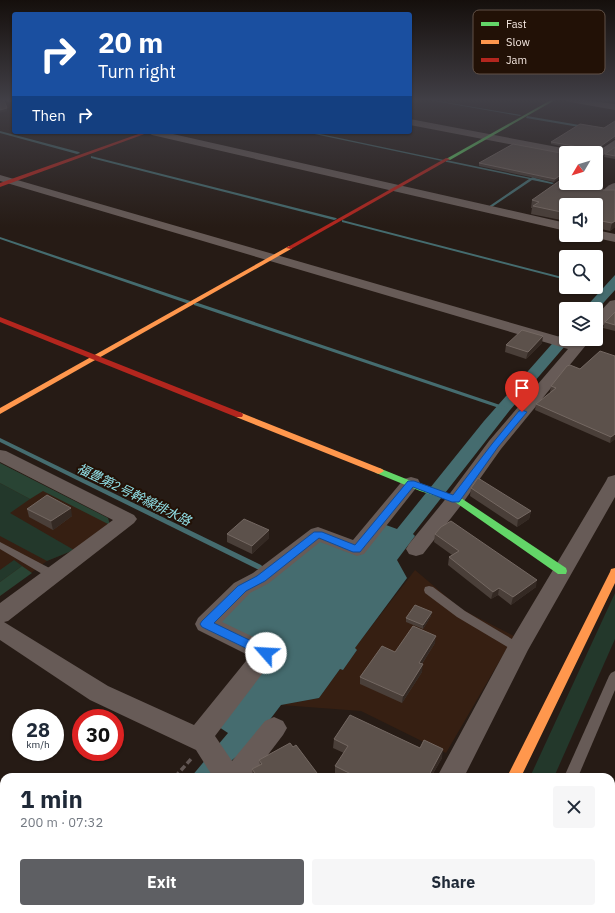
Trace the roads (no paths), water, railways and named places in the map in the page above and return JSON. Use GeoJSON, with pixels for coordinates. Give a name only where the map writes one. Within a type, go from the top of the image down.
{"type":"FeatureCollection","features":[{"type":"Feature","properties":{"kind":"street"},"geometry":{"type":"LineString","coordinates":[[3,181],[117,143]]}},
{"type":"Feature","properties":{"kind":"street"},"geometry":{"type":"LineString","coordinates":[[198,143],[559,225]]}},
{"type":"Feature","properties":{"kind":"street"},"geometry":{"type":"LineString","coordinates":[[0,411],[477,143]]}},
{"type":"Feature","properties":{"kind":"street"},"geometry":{"type":"LineString","coordinates":[[517,143],[559,150]]}},
{"type":"Feature","properties":{"kind":"street"},"geometry":{"type":"LineString","coordinates":[[603,152],[615,143]]}},
{"type":"Feature","properties":{"kind":"street"},"geometry":{"type":"LineString","coordinates":[[603,159],[607,160]]}},
{"type":"Feature","properties":{"kind":"street"},"geometry":{"type":"LineString","coordinates":[[3,181],[559,340]]}},
{"type":"Feature","properties":{"kind":"street"},"geometry":{"type":"LineString","coordinates":[[606,194],[615,186]]}},
{"type":"Feature","properties":{"kind":"street"},"geometry":{"type":"LineString","coordinates":[[603,235],[615,238]]}},
{"type":"Feature","properties":{"kind":"street"},"geometry":{"type":"LineString","coordinates":[[603,317],[615,304]]}},
{"type":"Feature","properties":{"kind":"street"},"geometry":{"type":"LineString","coordinates":[[0,318],[417,486],[451,498],[562,571]]}},
{"type":"Feature","properties":{"kind":"street"},"geometry":{"type":"LineString","coordinates":[[416,549],[451,498],[576,346]]}},
{"type":"Feature","properties":{"kind":"street"},"geometry":{"type":"LineString","coordinates":[[0,455],[126,519],[0,615]]}},
{"type":"Feature","properties":{"kind":"street"},"geometry":{"type":"LineString","coordinates":[[452,773],[518,648],[615,481]]}},
{"type":"Feature","properties":{"kind":"street"},"geometry":{"type":"LineString","coordinates":[[201,740],[266,653],[206,624],[242,588],[261,578],[318,534],[357,549],[417,486]]}},
{"type":"Feature","properties":{"kind":"street"},"geometry":{"type":"LineString","coordinates":[[516,773],[615,572]]}},
{"type":"Feature","properties":{"kind":"street"},"geometry":{"type":"LineString","coordinates":[[0,629],[99,693],[201,740],[225,773]]}},
{"type":"Feature","properties":{"kind":"street"},"geometry":{"type":"LineString","coordinates":[[238,773],[274,728]]}},
{"type":"Feature","properties":{"kind":"lane"},"geometry":{"type":"LineString","coordinates":[[0,545],[53,575]]}},
{"type":"Feature","properties":{"kind":"lane"},"geometry":{"type":"LineString","coordinates":[[429,590],[461,614],[518,648]]}},
{"type":"Feature","properties":{"kind":"lane"},"geometry":{"type":"LineString","coordinates":[[573,773],[615,676]]}},
{"type":"Feature","properties":{"kind":"water"},"geometry":{"type":"Polygon","coordinates":[[[615,275],[615,290],[603,303],[603,302],[590,302],[598,294],[603,294],[603,288],[615,275]]]}},
{"type":"Feature","properties":{"kind":"water"},"geometry":{"type":"Polygon","coordinates":[[[559,336],[559,346],[565,346],[510,410],[413,534],[415,536],[397,560],[407,578],[355,648],[357,650],[343,670],[340,669],[319,698],[281,705],[249,747],[232,760],[222,773],[194,773],[228,733],[216,725],[276,650],[216,622],[247,592],[320,540],[360,555],[386,525],[397,529],[484,421],[559,336]]]}},
{"type":"Feature","properties":{"kind":"waterway"},"geometry":{"type":"LineString","coordinates":[[39,143],[78,153]]}},
{"type":"Feature","properties":{"kind":"waterway"},"geometry":{"type":"LineString","coordinates":[[358,143],[442,160]]}},
{"type":"Feature","properties":{"kind":"waterway"},"geometry":{"type":"LineString","coordinates":[[92,157],[335,219]]}},
{"type":"Feature","properties":{"kind":"waterway"},"geometry":{"type":"LineString","coordinates":[[447,161],[532,179]]}},
{"type":"Feature","properties":{"kind":"waterway"},"geometry":{"type":"LineString","coordinates":[[489,208],[532,179]]}},
{"type":"Feature","properties":{"kind":"waterway"},"geometry":{"type":"LineString","coordinates":[[532,179],[552,183]]}},
{"type":"Feature","properties":{"kind":"waterway"},"geometry":{"type":"LineString","coordinates":[[343,221],[559,277]]}},
{"type":"Feature","properties":{"kind":"waterway"},"geometry":{"type":"LineString","coordinates":[[0,238],[188,302]]}},
{"type":"Feature","properties":{"kind":"waterway"},"geometry":{"type":"LineString","coordinates":[[196,304],[504,408]]}},
{"type":"Feature","properties":{"kind":"waterway","name":"福豊第2号幹線排水路"},"geometry":{"type":"LineString","coordinates":[[0,440],[259,567]]}}]}
